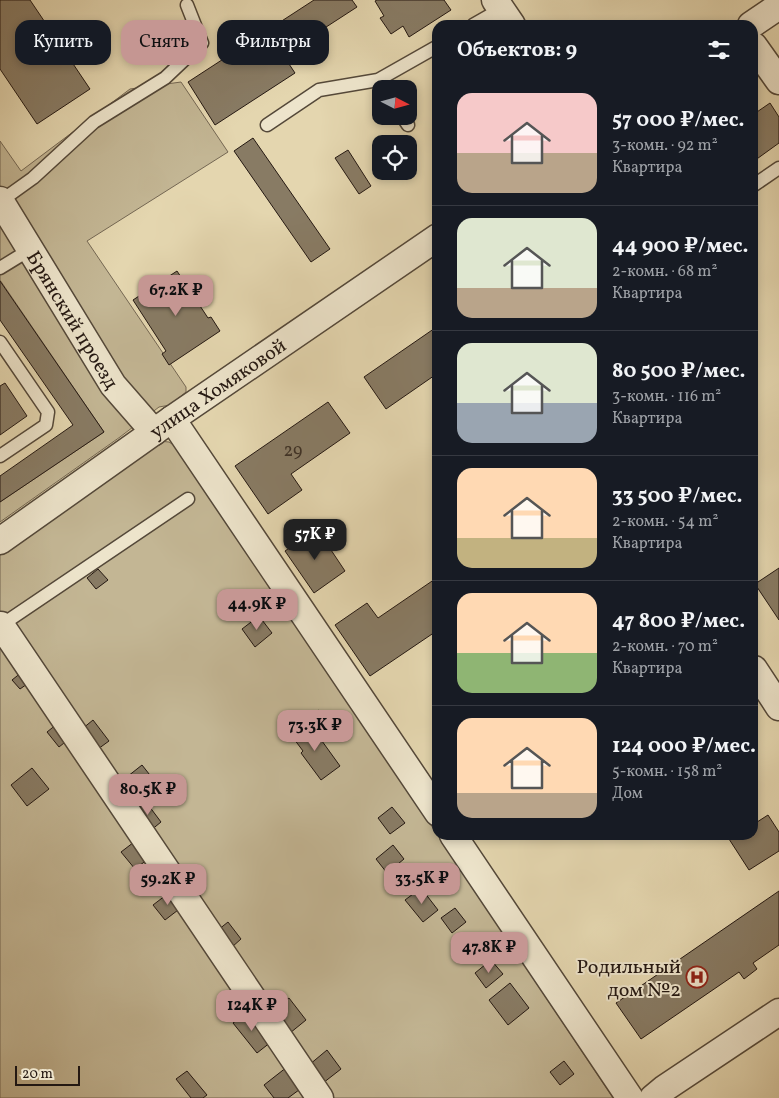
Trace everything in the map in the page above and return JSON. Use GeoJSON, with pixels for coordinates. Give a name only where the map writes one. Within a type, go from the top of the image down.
{"type":"FeatureCollection","features":[{"type":"Feature","properties":{"kind":"street"},"geometry":{"type":"LineString","coordinates":[[758,20],[779,6]]}},
{"type":"Feature","properties":{"kind":"street"},"geometry":{"type":"LineString","coordinates":[[758,52],[779,81]]}},
{"type":"Feature","properties":{"kind":"street","name":"Брянский проезд"},"geometry":{"type":"LineString","coordinates":[[0,201],[113,385],[163,426],[432,805]]}},
{"type":"Feature","properties":{"kind":"street","name":"улица Хомяковой"},"geometry":{"type":"LineString","coordinates":[[0,541],[163,426],[432,241]]}},
{"type":"Feature","properties":{"kind":"street"},"geometry":{"type":"LineString","coordinates":[[1,625],[320,1098]]}},
{"type":"Feature","properties":{"kind":"street"},"geometry":{"type":"LineString","coordinates":[[758,675],[779,707]]}},
{"type":"Feature","properties":{"kind":"street"},"geometry":{"type":"LineString","coordinates":[[455,840],[630,1098]]}},
{"type":"Feature","properties":{"kind":"street"},"geometry":{"type":"LineString","coordinates":[[653,1098],[779,1012]]}},
{"type":"Feature","properties":{"kind":"lane"},"geometry":{"type":"LineString","coordinates":[[0,201],[33,178],[94,122],[165,78],[202,43],[186,5]]}},
{"type":"Feature","properties":{"kind":"lane"},"geometry":{"type":"LineString","coordinates":[[484,20],[503,11]]}},
{"type":"Feature","properties":{"kind":"lane"},"geometry":{"type":"LineString","coordinates":[[387,80],[432,50]]}},
{"type":"Feature","properties":{"kind":"lane"},"geometry":{"type":"LineString","coordinates":[[267,124],[319,90],[372,85]]}},
{"type":"Feature","properties":{"kind":"lane"},"geometry":{"type":"LineString","coordinates":[[758,182],[779,168]]}},
{"type":"Feature","properties":{"kind":"lane"},"geometry":{"type":"LineString","coordinates":[[0,268],[31,250]]}},
{"type":"Feature","properties":{"kind":"lane"},"geometry":{"type":"LineString","coordinates":[[0,342],[48,412],[46,425],[0,456]]}},
{"type":"Feature","properties":{"kind":"lane"},"geometry":{"type":"LineString","coordinates":[[0,364],[11,357]]}},
{"type":"Feature","properties":{"kind":"lane"},"geometry":{"type":"LineString","coordinates":[[1,625],[188,499]]}},
{"type":"Feature","properties":{"kind":"shaded area"},"geometry":{"type":"Polygon","coordinates":[[[181,82],[228,152],[87,241],[186,387],[186,392],[170,405],[159,407],[0,522],[0,502],[104,432],[0,280],[0,141],[21,171],[130,89],[181,82]]]}},
{"type":"Feature","properties":{"kind":"shaded area"},"geometry":{"type":"Polygon","coordinates":[[[158,441],[169,442],[181,450],[432,826],[432,840],[441,840],[613,1098],[0,1098],[0,555],[158,441]]]}},
{"type":"Feature","properties":{"kind":"building"},"geometry":{"type":"Polygon","coordinates":[[[0,0],[30,0],[43,20],[15,20],[15,65],[74,65],[90,89],[37,124],[0,69],[0,0]]]}},
{"type":"Feature","properties":{"kind":"building"},"geometry":{"type":"Polygon","coordinates":[[[314,0],[352,0],[357,7],[329,25],[329,20],[283,20],[314,0]]]}},
{"type":"Feature","properties":{"kind":"building"},"geometry":{"type":"Polygon","coordinates":[[[444,0],[451,10],[435,20],[432,20],[432,22],[409,37],[403,26],[391,34],[380,18],[384,16],[375,1],[444,0]]]}},
{"type":"Feature","properties":{"kind":"building"},"geometry":{"type":"Polygon","coordinates":[[[217,63],[217,65],[290,65],[295,73],[215,125],[188,82],[217,63]]]}},
{"type":"Feature","properties":{"kind":"building"},"geometry":{"type":"Polygon","coordinates":[[[770,103],[779,117],[779,143],[758,158],[758,111],[770,103]]]}},
{"type":"Feature","properties":{"kind":"building"},"geometry":{"type":"Polygon","coordinates":[[[253,138],[330,249],[311,262],[234,151],[253,138]]]}},
{"type":"Feature","properties":{"kind":"building"},"geometry":{"type":"Polygon","coordinates":[[[348,150],[371,186],[359,194],[335,158],[348,150]]]}},
{"type":"Feature","properties":{"kind":"building"},"geometry":{"type":"Polygon","coordinates":[[[177,271],[208,318],[211,317],[220,331],[169,365],[162,354],[166,351],[133,300],[177,271]]]}},
{"type":"Feature","properties":{"kind":"building"},"geometry":{"type":"Polygon","coordinates":[[[0,281],[104,432],[0,502],[0,476],[73,425],[0,320],[0,281]]]}},
{"type":"Feature","properties":{"kind":"building"},"geometry":{"type":"Polygon","coordinates":[[[432,330],[432,377],[386,409],[364,377],[432,330]]]}},
{"type":"Feature","properties":{"kind":"building"},"geometry":{"type":"Polygon","coordinates":[[[5,383],[27,416],[0,435],[0,386],[5,383]]]}},
{"type":"Feature","properties":{"kind":"building"},"geometry":{"type":"Polygon","coordinates":[[[328,402],[350,433],[291,474],[302,490],[268,514],[235,466],[328,402]]]}},
{"type":"Feature","properties":{"kind":"building"},"geometry":{"type":"Polygon","coordinates":[[[317,529],[345,571],[314,593],[285,551],[317,529]]]}},
{"type":"Feature","properties":{"kind":"building"},"geometry":{"type":"Polygon","coordinates":[[[779,568],[779,620],[758,588],[758,582],[779,568]]]}},
{"type":"Feature","properties":{"kind":"building"},"geometry":{"type":"Polygon","coordinates":[[[98,569],[108,580],[96,589],[87,578],[98,569]]]}},
{"type":"Feature","properties":{"kind":"building"},"geometry":{"type":"Polygon","coordinates":[[[432,581],[432,634],[370,676],[335,625],[367,603],[378,618],[432,581]]]}},
{"type":"Feature","properties":{"kind":"building"},"geometry":{"type":"Polygon","coordinates":[[[236,592],[247,605],[233,616],[223,602],[236,592]]]}},
{"type":"Feature","properties":{"kind":"building"},"geometry":{"type":"Polygon","coordinates":[[[259,616],[272,633],[255,647],[242,629],[259,616]]]}},
{"type":"Feature","properties":{"kind":"building"},"geometry":{"type":"Polygon","coordinates":[[[22,672],[30,682],[20,689],[12,680],[22,672]]]}},
{"type":"Feature","properties":{"kind":"building"},"geometry":{"type":"Polygon","coordinates":[[[319,710],[328,723],[319,730],[309,717],[319,710]]]}},
{"type":"Feature","properties":{"kind":"building"},"geometry":{"type":"Polygon","coordinates":[[[93,720],[109,741],[98,749],[82,729],[93,720]]]}},
{"type":"Feature","properties":{"kind":"building"},"geometry":{"type":"Polygon","coordinates":[[[309,723],[340,766],[321,780],[301,753],[303,751],[291,735],[309,723]]]}},
{"type":"Feature","properties":{"kind":"building"},"geometry":{"type":"Polygon","coordinates":[[[57,724],[69,739],[59,747],[47,732],[57,724]]]}},
{"type":"Feature","properties":{"kind":"building"},"geometry":{"type":"Polygon","coordinates":[[[142,765],[157,784],[133,803],[118,784],[142,765]]]}},
{"type":"Feature","properties":{"kind":"building"},"geometry":{"type":"Polygon","coordinates":[[[32,768],[49,789],[27,806],[11,785],[32,768]]]}},
{"type":"Feature","properties":{"kind":"building"},"geometry":{"type":"Polygon","coordinates":[[[146,802],[161,822],[150,831],[134,811],[146,802]]]}},
{"type":"Feature","properties":{"kind":"building"},"geometry":{"type":"Polygon","coordinates":[[[392,807],[405,823],[390,834],[378,818],[392,807]]]}},
{"type":"Feature","properties":{"kind":"building"},"geometry":{"type":"Polygon","coordinates":[[[768,815],[779,832],[779,851],[749,870],[730,840],[758,840],[758,821],[768,815]]]}},
{"type":"Feature","properties":{"kind":"building"},"geometry":{"type":"Polygon","coordinates":[[[138,839],[152,856],[135,869],[121,852],[138,839]]]}},
{"type":"Feature","properties":{"kind":"building"},"geometry":{"type":"Polygon","coordinates":[[[393,845],[404,859],[387,873],[376,859],[393,845]]]}},
{"type":"Feature","properties":{"kind":"building"},"geometry":{"type":"Polygon","coordinates":[[[421,888],[438,910],[423,922],[405,900],[421,888]]]}},
{"type":"Feature","properties":{"kind":"building"},"geometry":{"type":"Polygon","coordinates":[[[779,891],[779,945],[753,963],[757,969],[744,979],[739,972],[641,1039],[616,1003],[779,891]]]}},
{"type":"Feature","properties":{"kind":"building"},"geometry":{"type":"Polygon","coordinates":[[[170,892],[182,907],[165,920],[153,905],[170,892]]]}},
{"type":"Feature","properties":{"kind":"building"},"geometry":{"type":"Polygon","coordinates":[[[455,908],[466,922],[452,933],[441,918],[455,908]]]}},
{"type":"Feature","properties":{"kind":"building"},"geometry":{"type":"Polygon","coordinates":[[[228,922],[241,939],[232,947],[218,930],[228,922]]]}},
{"type":"Feature","properties":{"kind":"building"},"geometry":{"type":"Polygon","coordinates":[[[491,960],[503,974],[486,988],[475,973],[491,960]]]}},
{"type":"Feature","properties":{"kind":"building"},"geometry":{"type":"Polygon","coordinates":[[[510,983],[529,1008],[508,1025],[489,1000],[510,983]]]}},
{"type":"Feature","properties":{"kind":"building"},"geometry":{"type":"Polygon","coordinates":[[[289,998],[306,1020],[290,1033],[272,1011],[289,998]]]}},
{"type":"Feature","properties":{"kind":"building"},"geometry":{"type":"Polygon","coordinates":[[[247,1012],[271,1042],[257,1053],[233,1023],[247,1012]]]}},
{"type":"Feature","properties":{"kind":"building"},"geometry":{"type":"Polygon","coordinates":[[[327,1050],[341,1069],[323,1083],[309,1065],[327,1050]]]}},
{"type":"Feature","properties":{"kind":"building"},"geometry":{"type":"Polygon","coordinates":[[[564,1061],[574,1074],[560,1085],[550,1072],[564,1061]]]}},
{"type":"Feature","properties":{"kind":"building"},"geometry":{"type":"Polygon","coordinates":[[[287,1067],[303,1087],[288,1098],[274,1098],[264,1085],[287,1067]]]}},
{"type":"Feature","properties":{"kind":"building"},"geometry":{"type":"Polygon","coordinates":[[[187,1071],[207,1095],[203,1098],[191,1098],[176,1079],[187,1071]]]}},
{"type":"Feature","properties":{"kind":"place","name":"Родильный дом №2"},"geometry":{"type":"Point","coordinates":[697,977]}}]}
